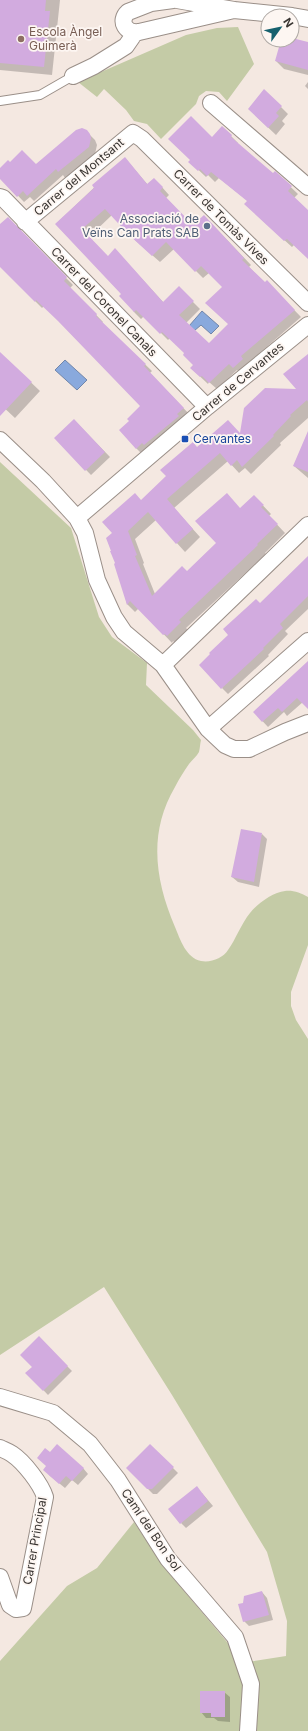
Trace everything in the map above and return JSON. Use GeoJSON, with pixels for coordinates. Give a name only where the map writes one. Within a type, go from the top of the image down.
{"type":"FeatureCollection","features":[{"type":"Feature","properties":{"kind":"street"},"geometry":{"type":"LineString","coordinates":[[173,0],[150,3],[128,12],[124,18],[124,25],[128,31],[135,33],[234,10]]}},
{"type":"Feature","properties":{"kind":"street"},"geometry":{"type":"LineString","coordinates":[[177,0],[234,10],[260,13]]}},
{"type":"Feature","properties":{"kind":"street"},"geometry":{"type":"LineString","coordinates":[[73,76],[94,66],[126,46],[135,33]]}},
{"type":"Feature","properties":{"kind":"street"},"geometry":{"type":"LineString","coordinates":[[212,104],[308,187]]}},
{"type":"Feature","properties":{"kind":"street","name":"Carrer del Montsant"},"geometry":{"type":"LineString","coordinates":[[25,222],[133,133]]}},
{"type":"Feature","properties":{"kind":"street","name":"Carrer de Tomàs Vives"},"geometry":{"type":"LineString","coordinates":[[133,133],[142,139],[308,303]]}},
{"type":"Feature","properties":{"kind":"street","name":"Carrer del Coronel Canals"},"geometry":{"type":"LineString","coordinates":[[0,197],[3,198],[207,407]]}},
{"type":"Feature","properties":{"kind":"street","name":"Carrer de Cervantes"},"geometry":{"type":"LineString","coordinates":[[77,518],[207,407],[308,325]]}},
{"type":"Feature","properties":{"kind":"street"},"geometry":{"type":"LineString","coordinates":[[0,440],[44,481],[77,518],[85,534],[97,580],[114,617],[124,632],[163,665],[208,728],[225,745],[234,749],[249,749],[308,723]]}},
{"type":"Feature","properties":{"kind":"street"},"geometry":{"type":"LineString","coordinates":[[163,665],[308,525]]}},
{"type":"Feature","properties":{"kind":"street"},"geometry":{"type":"LineString","coordinates":[[208,728],[308,640]]}},
{"type":"Feature","properties":{"kind":"street","name":"Camí del Bon Sol"},"geometry":{"type":"LineString","coordinates":[[0,1397],[53,1413],[90,1444],[118,1480],[168,1559],[235,1638],[251,1684],[248,1731]]}},
{"type":"Feature","properties":{"kind":"street","name":"Carrer Principal"},"geometry":{"type":"LineString","coordinates":[[0,1448],[12,1454],[29,1471],[43,1489],[45,1497],[23,1608],[16,1610],[10,1605],[0,1577]]}},
{"type":"Feature","properties":{"kind":"lane"},"geometry":{"type":"LineString","coordinates":[[0,101],[40,95],[73,76]]}},
{"type":"Feature","properties":{"kind":"green space"},"geometry":{"type":"Polygon","coordinates":[[[238,27],[254,64],[227,101],[219,92],[206,91],[199,96],[196,104],[161,139],[147,124],[134,121],[126,110],[104,89],[97,97],[78,82],[186,35],[217,28],[238,27]]]}},
{"type":"Feature","properties":{"kind":"green space"},"geometry":{"type":"Polygon","coordinates":[[[0,462],[71,528],[99,617],[112,637],[147,663],[146,685],[193,730],[201,740],[199,752],[182,775],[166,804],[158,839],[157,857],[163,892],[168,909],[184,947],[191,956],[201,961],[216,959],[226,953],[247,917],[261,902],[275,894],[288,891],[297,892],[308,897],[308,945],[291,992],[291,1006],[296,1020],[308,1039],[308,1731],[0,1731],[0,1661],[67,1586],[97,1568],[134,1522],[163,1566],[227,1642],[241,1663],[286,1656],[287,1621],[267,1552],[172,1395],[104,1287],[0,1355],[0,462]]]}},
{"type":"Feature","properties":{"kind":"water"},"geometry":{"type":"Polygon","coordinates":[[[202,311],[219,326],[211,334],[201,325],[194,331],[189,326],[202,311]]]}},
{"type":"Feature","properties":{"kind":"water"},"geometry":{"type":"Polygon","coordinates":[[[65,360],[87,380],[77,390],[55,370],[65,360]]]}},
{"type":"Feature","properties":{"kind":"building","name":"Escola Àngel Guimerà"},"geometry":{"type":"Polygon","coordinates":[[[0,0],[46,0],[45,11],[50,11],[44,67],[0,63],[0,0]]]}},
{"type":"Feature","properties":{"kind":"building"},"geometry":{"type":"Polygon","coordinates":[[[300,40],[308,42],[308,70],[275,61],[279,48],[300,48],[300,40]]]}},
{"type":"Feature","properties":{"kind":"building"},"geometry":{"type":"Polygon","coordinates":[[[264,89],[282,106],[276,113],[279,116],[268,128],[248,109],[264,89]]]}},
{"type":"Feature","properties":{"kind":"building"},"geometry":{"type":"Polygon","coordinates":[[[191,116],[212,137],[222,126],[232,135],[231,137],[273,173],[275,171],[292,186],[288,191],[308,210],[308,259],[287,239],[284,241],[244,204],[247,201],[211,172],[207,176],[200,169],[198,171],[188,162],[190,160],[168,139],[191,116]]]}},
{"type":"Feature","properties":{"kind":"building"},"geometry":{"type":"Polygon","coordinates":[[[82,128],[87,130],[90,134],[91,138],[89,147],[58,172],[56,169],[27,196],[23,191],[17,197],[0,179],[0,168],[8,160],[10,162],[22,150],[36,164],[76,130],[82,128]]]}},
{"type":"Feature","properties":{"kind":"building"},"geometry":{"type":"Polygon","coordinates":[[[125,157],[147,184],[154,178],[163,187],[160,191],[193,225],[204,215],[244,258],[242,260],[265,282],[267,280],[295,310],[241,356],[243,359],[233,368],[229,364],[209,383],[190,368],[193,365],[183,355],[184,353],[162,332],[160,334],[136,310],[134,312],[119,296],[121,294],[55,224],[94,188],[92,185],[125,157]],[[105,209],[82,229],[108,256],[115,248],[163,302],[179,286],[194,301],[179,315],[209,343],[228,324],[205,303],[222,287],[201,266],[195,272],[166,242],[152,256],[128,234],[105,209]]]}},
{"type":"Feature","properties":{"kind":"building"},"geometry":{"type":"Polygon","coordinates":[[[8,217],[67,277],[64,281],[97,314],[96,316],[146,364],[144,366],[184,408],[177,414],[179,416],[144,445],[142,443],[136,449],[119,430],[129,421],[127,419],[140,406],[58,321],[36,300],[35,302],[0,267],[0,224],[8,217]]]}},
{"type":"Feature","properties":{"kind":"building"},"geometry":{"type":"Polygon","coordinates":[[[0,352],[32,382],[0,416],[0,352]]]}},
{"type":"Feature","properties":{"kind":"building"},"geometry":{"type":"Polygon","coordinates":[[[308,354],[308,402],[307,400],[290,415],[291,416],[273,435],[274,436],[242,467],[237,460],[231,466],[220,453],[167,499],[193,529],[176,544],[148,512],[128,531],[137,555],[135,556],[152,596],[182,566],[187,571],[216,543],[195,521],[227,493],[240,508],[254,495],[264,505],[261,507],[278,524],[179,620],[181,622],[167,636],[165,634],[163,635],[130,601],[127,605],[106,538],[112,533],[102,522],[135,493],[141,500],[166,476],[160,470],[193,442],[197,447],[228,420],[240,433],[244,408],[265,388],[296,389],[283,374],[308,354]]]}},
{"type":"Feature","properties":{"kind":"building"},"geometry":{"type":"Polygon","coordinates":[[[74,419],[105,452],[85,471],[54,438],[74,419]]]}},
{"type":"Feature","properties":{"kind":"building"},"geometry":{"type":"Polygon","coordinates":[[[308,431],[308,472],[293,466],[308,431]]]}},
{"type":"Feature","properties":{"kind":"building"},"geometry":{"type":"Polygon","coordinates":[[[308,556],[308,596],[280,624],[283,628],[263,648],[264,649],[221,689],[199,665],[228,635],[223,629],[256,599],[260,603],[308,556]]]}},
{"type":"Feature","properties":{"kind":"building"},"geometry":{"type":"Polygon","coordinates":[[[308,661],[308,709],[297,698],[282,712],[278,708],[262,722],[253,712],[308,661]]]}},
{"type":"Feature","properties":{"kind":"building"},"geometry":{"type":"Polygon","coordinates":[[[241,829],[262,833],[254,882],[231,877],[241,829]]]}},
{"type":"Feature","properties":{"kind":"building"},"geometry":{"type":"Polygon","coordinates":[[[39,1336],[68,1366],[43,1391],[25,1373],[32,1367],[20,1355],[39,1336]]]}},
{"type":"Feature","properties":{"kind":"building"},"geometry":{"type":"Polygon","coordinates":[[[57,1444],[84,1468],[72,1481],[66,1476],[59,1484],[43,1470],[46,1466],[37,1458],[45,1448],[50,1452],[57,1444]]]}},
{"type":"Feature","properties":{"kind":"building"},"geometry":{"type":"Polygon","coordinates":[[[150,1444],[174,1467],[152,1489],[147,1489],[126,1468],[150,1444]]]}},
{"type":"Feature","properties":{"kind":"building"},"geometry":{"type":"Polygon","coordinates":[[[197,1486],[208,1501],[180,1524],[168,1509],[197,1486]]]}},
{"type":"Feature","properties":{"kind":"building"},"geometry":{"type":"Polygon","coordinates":[[[262,1591],[269,1615],[243,1622],[238,1604],[243,1603],[244,1596],[262,1591]]]}},
{"type":"Feature","properties":{"kind":"building"},"geometry":{"type":"Polygon","coordinates":[[[200,1691],[225,1691],[225,1717],[211,1717],[211,1713],[200,1713],[200,1691]]]}},
{"type":"Feature","properties":{"kind":"place","name":"Escola Àngel Guimerà"},"geometry":{"type":"Point","coordinates":[21,39]}},
{"type":"Feature","properties":{"kind":"place","name":"Associació de Veïns Can Prats SAB"},"geometry":{"type":"Point","coordinates":[207,226]}},
{"type":"Feature","properties":{"kind":"place","name":"Cervantes"},"geometry":{"type":"Point","coordinates":[185,439]}}]}
